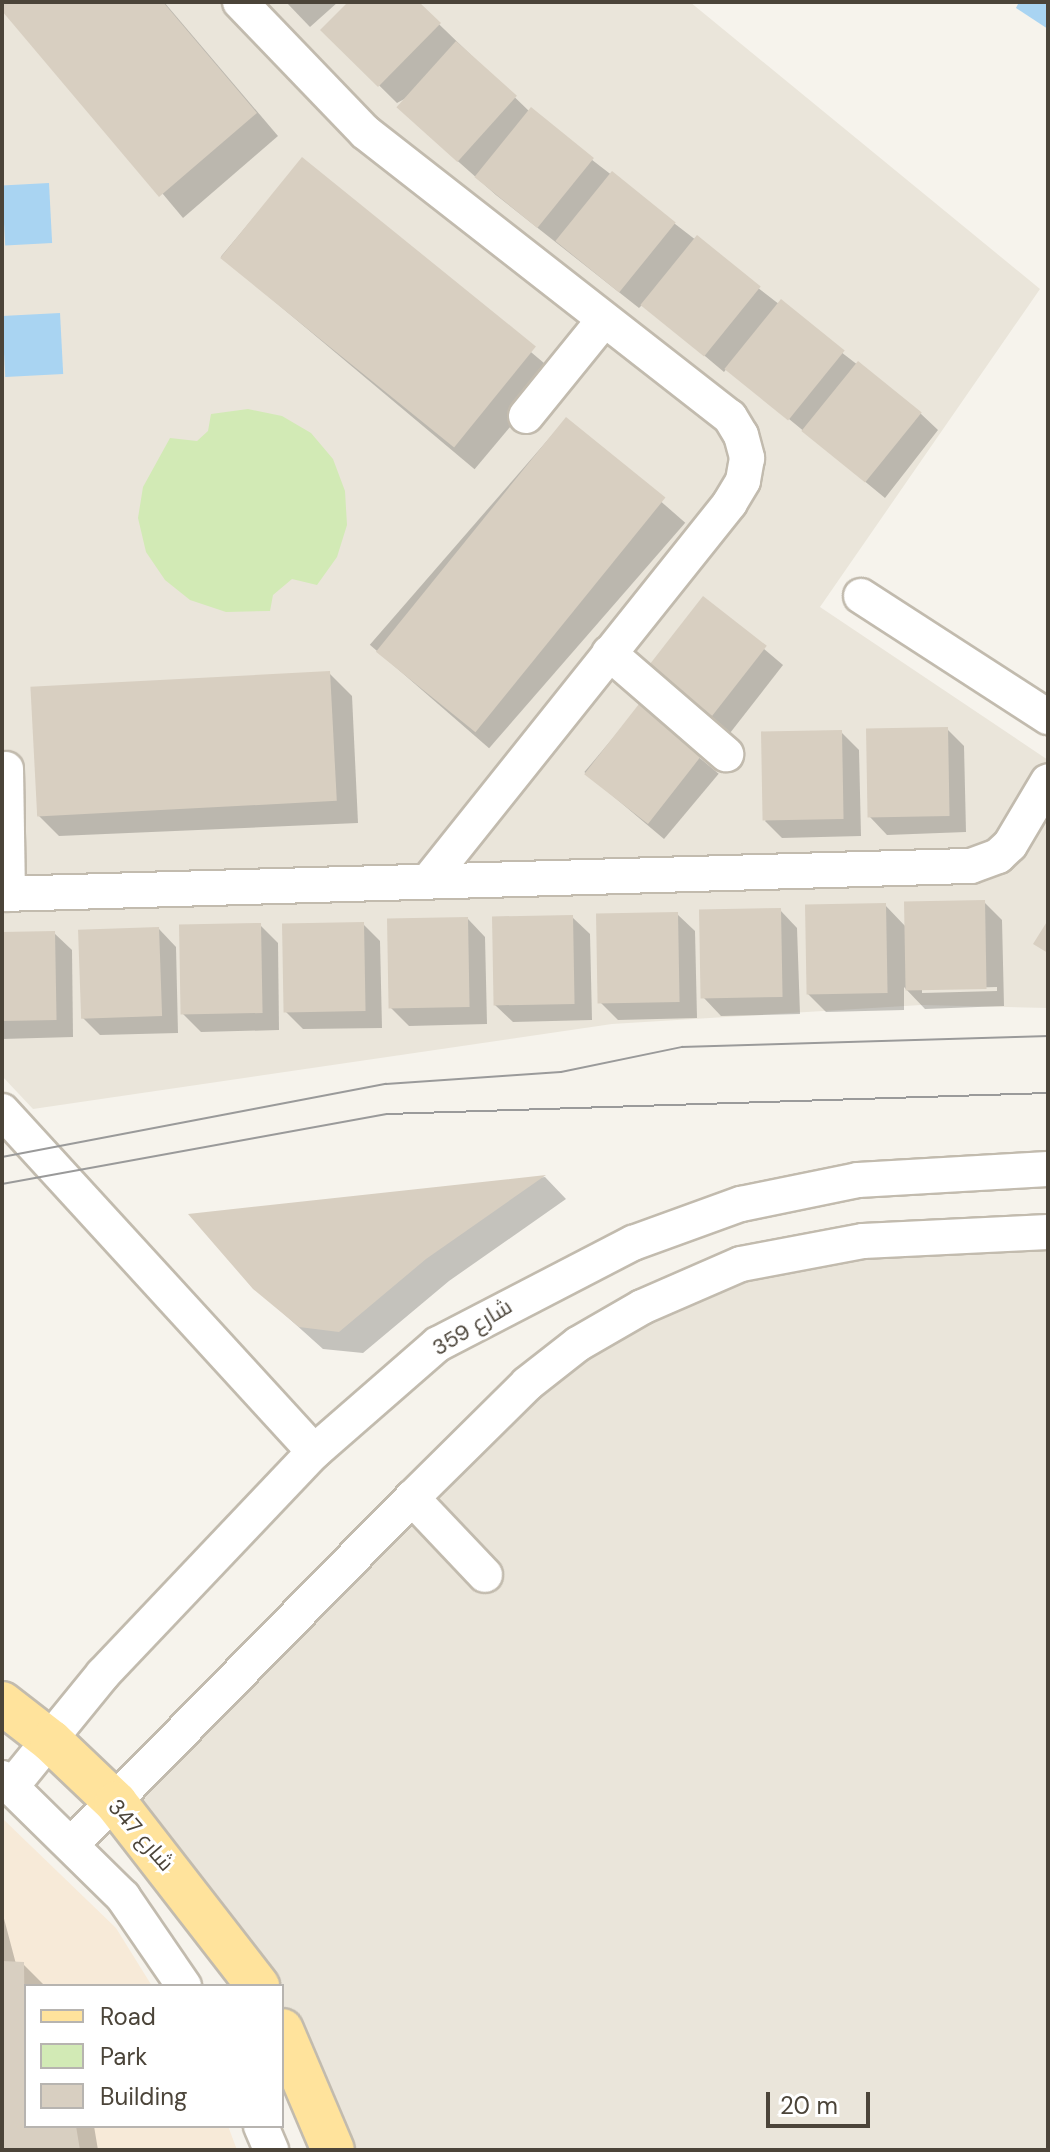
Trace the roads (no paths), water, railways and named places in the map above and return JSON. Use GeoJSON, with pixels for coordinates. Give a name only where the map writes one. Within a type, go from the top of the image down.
{"type":"FeatureCollection","features":[{"type":"Feature","properties":{"kind":"main road","name":"شارع 347"},"geometry":{"type":"LineString","coordinates":[[2,1703],[51,1741],[116,1803],[256,1984]]}},
{"type":"Feature","properties":{"kind":"main road"},"geometry":{"type":"LineString","coordinates":[[284,2034],[305,2076],[333,2150]]}},
{"type":"Feature","properties":{"kind":"main road"},"geometry":{"type":"LineString","coordinates":[[305,2076],[306,2150]]}},
{"type":"Feature","properties":{"kind":"street"},"geometry":{"type":"LineString","coordinates":[[240,2],[365,132],[603,321],[730,417],[741,435],[747,458],[743,481],[730,503],[431,878]]}},
{"type":"Feature","properties":{"kind":"street"},"geometry":{"type":"LineString","coordinates":[[526,416],[603,321]]}},
{"type":"Feature","properties":{"kind":"street"},"geometry":{"type":"LineString","coordinates":[[861,596],[1048,717]]}},
{"type":"Feature","properties":{"kind":"street"},"geometry":{"type":"LineString","coordinates":[[609,653],[726,754]]}},
{"type":"Feature","properties":{"kind":"street"},"geometry":{"type":"LineString","coordinates":[[6,769],[5,894],[431,878],[971,866],[998,856],[1010,845],[1048,781]]}},
{"type":"Feature","properties":{"kind":"street"},"geometry":{"type":"LineString","coordinates":[[2,1111],[314,1452]]}},
{"type":"Feature","properties":{"kind":"street","name":"شارع 359"},"geometry":{"type":"LineString","coordinates":[[7,1783],[51,1741],[103,1674],[314,1452],[438,1344],[633,1243],[741,1204],[858,1180],[1048,1169]]}},
{"type":"Feature","properties":{"kind":"street"},"geometry":{"type":"LineString","coordinates":[[73,1843],[116,1803],[527,1384],[578,1344],[642,1307],[741,1264],[863,1241],[1048,1232]]}},
{"type":"Feature","properties":{"kind":"street"},"geometry":{"type":"LineString","coordinates":[[412,1498],[485,1575]]}},
{"type":"Feature","properties":{"kind":"street"},"geometry":{"type":"LineString","coordinates":[[7,1783],[73,1843],[123,1897],[183,1984]]}},
{"type":"Feature","properties":{"kind":"street"},"geometry":{"type":"LineString","coordinates":[[262,2128],[271,2150]]}},
{"type":"Feature","properties":{"kind":"water"},"geometry":{"type":"Polygon","coordinates":[[[1019,2],[1048,2],[1048,29],[1016,8],[1019,2]]]}},
{"type":"Feature","properties":{"kind":"water"},"geometry":{"type":"Polygon","coordinates":[[[49,183],[52,243],[5,245],[2,185],[49,183]]]}},
{"type":"Feature","properties":{"kind":"water"},"geometry":{"type":"Polygon","coordinates":[[[60,313],[63,374],[5,377],[2,316],[60,313]]]}},
{"type":"Feature","properties":{"kind":"tram line"},"geometry":{"type":"LineString","coordinates":[[2,1157],[386,1084],[561,1072],[682,1047],[1048,1036]]}},
{"type":"Feature","properties":{"kind":"tram line"},"geometry":{"type":"LineString","coordinates":[[2,1184],[387,1114],[1048,1093]]}}]}
